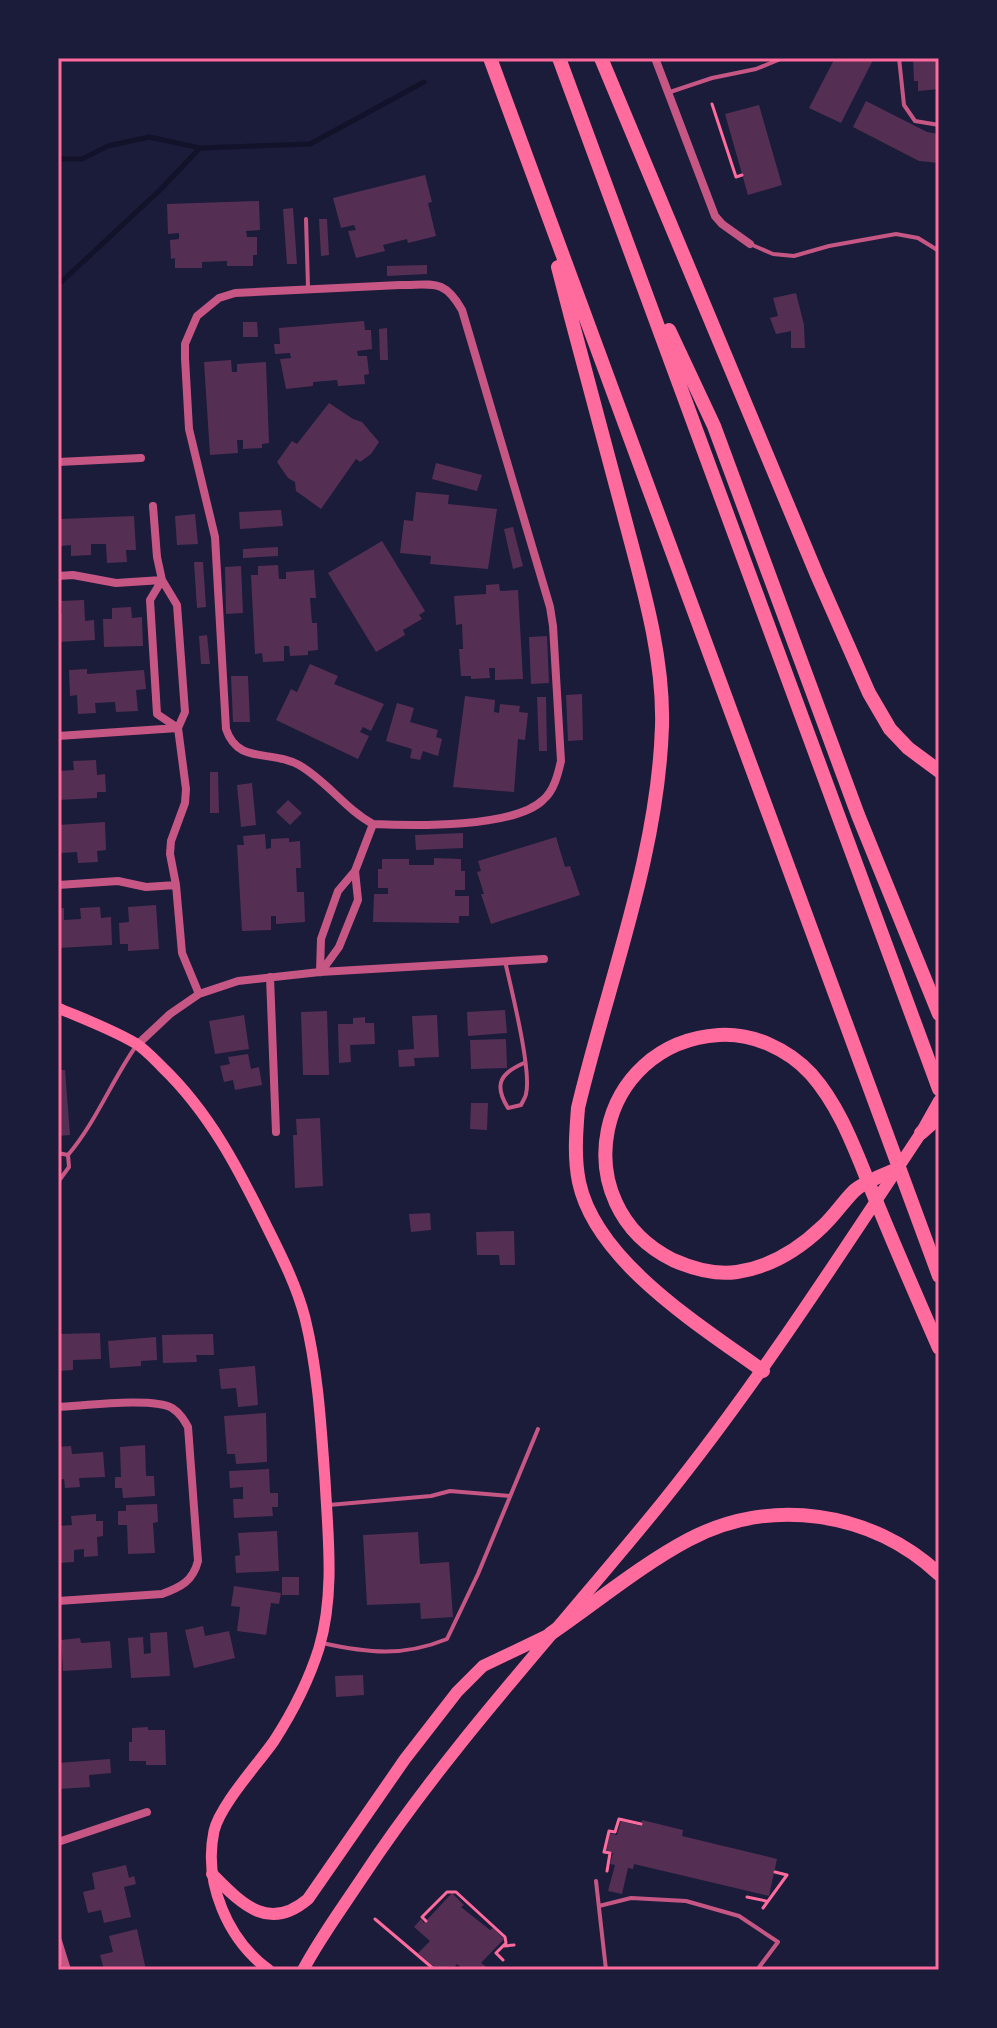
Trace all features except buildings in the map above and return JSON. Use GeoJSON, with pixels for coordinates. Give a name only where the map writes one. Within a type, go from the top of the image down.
{"type":"FeatureCollection","features":[{"type":"Feature","properties":{"kind":"highway"},"geometry":{"type":"LineString","coordinates":[[490,58],[939,1276]]}},
{"type":"Feature","properties":{"kind":"highway"},"geometry":{"type":"LineString","coordinates":[[559,58],[939,1089]]}},
{"type":"Feature","properties":{"kind":"highway"},"geometry":{"type":"LineString","coordinates":[[601,58],[869,693],[890,729],[908,748],[939,771]]}},
{"type":"Feature","properties":{"kind":"highway"},"geometry":{"type":"LineString","coordinates":[[536,185],[644,594],[657,663],[662,722],[659,775],[649,836],[578,1108],[575,1141],[580,1184],[604,1238],[621,1258],[708,1331],[763,1371]]}},
{"type":"Feature","properties":{"kind":"highway"},"geometry":{"type":"LineString","coordinates":[[629,246],[714,426],[858,815],[939,1014]]}},
{"type":"Feature","properties":{"kind":"highway"},"geometry":{"type":"LineString","coordinates":[[897,1169],[856,1189],[802,1243],[774,1261],[736,1272],[716,1273],[687,1266],[656,1251],[635,1233],[618,1208],[608,1179],[605,1155],[610,1113],[636,1071],[683,1041],[727,1035],[764,1042],[790,1056],[808,1071],[834,1105],[939,1348]]}},
{"type":"Feature","properties":{"kind":"highway"},"geometry":{"type":"LineString","coordinates":[[921,1133],[939,1117]]}},
{"type":"Feature","properties":{"kind":"highway"},"geometry":{"type":"LineString","coordinates":[[550,1634],[686,1540],[727,1522],[761,1516],[815,1515],[862,1526],[906,1548],[939,1574]]}},
{"type":"Feature","properties":{"kind":"main road"},"geometry":{"type":"LineString","coordinates":[[58,1008],[138,1044],[190,1095],[216,1132],[247,1187],[289,1271],[304,1316],[319,1387],[330,1592],[320,1643],[293,1707],[214,1830],[212,1874],[226,1921],[239,1940],[269,1970]]}},
{"type":"Feature","properties":{"kind":"main road"},"geometry":{"type":"LineString","coordinates":[[303,1970],[418,1798],[550,1634],[664,1500],[763,1371],[939,1101]]}},
{"type":"Feature","properties":{"kind":"main road"},"geometry":{"type":"LineString","coordinates":[[212,1874],[246,1907],[275,1913],[297,1908],[308,1899],[405,1759],[457,1692],[483,1666],[550,1634]]}},
{"type":"Feature","properties":{"kind":"street"},"geometry":{"type":"LineString","coordinates":[[655,58],[715,216],[750,244]]}},
{"type":"Feature","properties":{"kind":"street"},"geometry":{"type":"LineString","coordinates":[[438,285],[452,293],[462,310],[545,591],[553,626],[561,761],[556,781],[546,798],[530,810],[485,821],[373,824],[360,817],[301,766],[283,758],[240,752],[230,742],[226,729],[215,537],[189,429],[185,344],[197,316],[219,298],[235,293],[438,285]]}},
{"type":"Feature","properties":{"kind":"street"},"geometry":{"type":"LineString","coordinates":[[58,462],[141,458]]}},
{"type":"Feature","properties":{"kind":"street"},"geometry":{"type":"LineString","coordinates":[[153,506],[162,580],[177,605],[185,712],[178,728],[185,803],[171,841],[170,854],[182,953],[199,994]]}},
{"type":"Feature","properties":{"kind":"street"},"geometry":{"type":"LineString","coordinates":[[58,576],[73,575],[116,583],[162,580]]}},
{"type":"Feature","properties":{"kind":"street"},"geometry":{"type":"LineString","coordinates":[[162,580],[150,600],[157,714],[178,728]]}},
{"type":"Feature","properties":{"kind":"street"},"geometry":{"type":"LineString","coordinates":[[58,736],[178,728]]}},
{"type":"Feature","properties":{"kind":"street"},"geometry":{"type":"LineString","coordinates":[[320,972],[321,939],[338,891],[355,871],[373,824]]}},
{"type":"Feature","properties":{"kind":"street"},"geometry":{"type":"LineString","coordinates":[[320,972],[339,947],[358,900],[355,871]]}},
{"type":"Feature","properties":{"kind":"street"},"geometry":{"type":"LineString","coordinates":[[58,885],[118,881],[146,887],[176,885]]}},
{"type":"Feature","properties":{"kind":"street"},"geometry":{"type":"LineString","coordinates":[[138,1044],[170,1014],[199,994],[238,981],[320,972],[544,959]]}},
{"type":"Feature","properties":{"kind":"street"},"geometry":{"type":"LineString","coordinates":[[270,977],[276,1132]]}},
{"type":"Feature","properties":{"kind":"street"},"geometry":{"type":"LineString","coordinates":[[58,1407],[162,1404],[181,1416],[188,1427],[198,1561],[189,1581],[162,1594],[58,1601]]}},
{"type":"Feature","properties":{"kind":"street"},"geometry":{"type":"LineString","coordinates":[[58,1842],[147,1812]]}},
{"type":"Feature","properties":{"kind":"street"},"geometry":{"type":"LineString","coordinates":[[58,1941],[67,1970]]}},
{"type":"Feature","properties":{"kind":"lane"},"geometry":{"type":"LineString","coordinates":[[667,93],[783,58]]}},
{"type":"Feature","properties":{"kind":"lane"},"geometry":{"type":"LineString","coordinates":[[899,58],[904,105],[915,121],[939,125]]}},
{"type":"Feature","properties":{"kind":"lane"},"geometry":{"type":"LineString","coordinates":[[306,219],[308,290]]}},
{"type":"Feature","properties":{"kind":"lane"},"geometry":{"type":"LineString","coordinates":[[750,244],[773,254],[794,256],[896,234],[918,238],[939,251]]}},
{"type":"Feature","properties":{"kind":"lane"},"geometry":{"type":"LineString","coordinates":[[505,961],[524,1063],[526,1095],[521,1105],[508,1108],[500,1096],[501,1080],[508,1070],[524,1063]]}},
{"type":"Feature","properties":{"kind":"lane"},"geometry":{"type":"LineString","coordinates":[[58,1182],[69,1167],[68,1155],[86,1133],[117,1073],[138,1044]]}},
{"type":"Feature","properties":{"kind":"lane"},"geometry":{"type":"LineString","coordinates":[[58,1153],[68,1155]]}},
{"type":"Feature","properties":{"kind":"lane"},"geometry":{"type":"LineString","coordinates":[[320,1643],[367,1653],[420,1650],[447,1639],[478,1574],[538,1429]]}},
{"type":"Feature","properties":{"kind":"lane"},"geometry":{"type":"LineString","coordinates":[[326,1505],[431,1496],[450,1491],[510,1496]]}},
{"type":"Feature","properties":{"kind":"lane"},"geometry":{"type":"LineString","coordinates":[[596,1881],[606,1970]]}},
{"type":"Feature","properties":{"kind":"lane"},"geometry":{"type":"LineString","coordinates":[[599,1906],[631,1898],[686,1901],[739,1916],[778,1942],[757,1970]]}},
{"type":"Feature","properties":{"kind":"path"},"geometry":{"type":"LineString","coordinates":[[712,104],[736,177],[742,175]]}},
{"type":"Feature","properties":{"kind":"path"},"geometry":{"type":"LineString","coordinates":[[607,1871],[610,1853],[604,1852],[609,1831],[615,1832],[619,1819],[641,1824]]}},
{"type":"Feature","properties":{"kind":"path"},"geometry":{"type":"LineString","coordinates":[[763,1908],[787,1875],[775,1872]]}},
{"type":"Feature","properties":{"kind":"path"},"geometry":{"type":"LineString","coordinates":[[426,1921],[422,1917],[447,1892],[453,1891],[505,1937],[504,1946]]}},
{"type":"Feature","properties":{"kind":"path"},"geometry":{"type":"LineString","coordinates":[[747,1897],[768,1901]]}},
{"type":"Feature","properties":{"kind":"path"},"geometry":{"type":"LineString","coordinates":[[375,1919],[435,1970]]}},
{"type":"Feature","properties":{"kind":"path"},"geometry":{"type":"LineString","coordinates":[[503,1960],[495,1952],[504,1946],[514,1945]]}},
{"type":"Feature","properties":{"kind":"waterway"},"geometry":{"type":"LineString","coordinates":[[58,159],[82,159],[108,146],[149,137],[200,148],[310,144],[424,82]]}},
{"type":"Feature","properties":{"kind":"waterway"},"geometry":{"type":"LineString","coordinates":[[58,285],[160,190],[200,148]]}}]}
